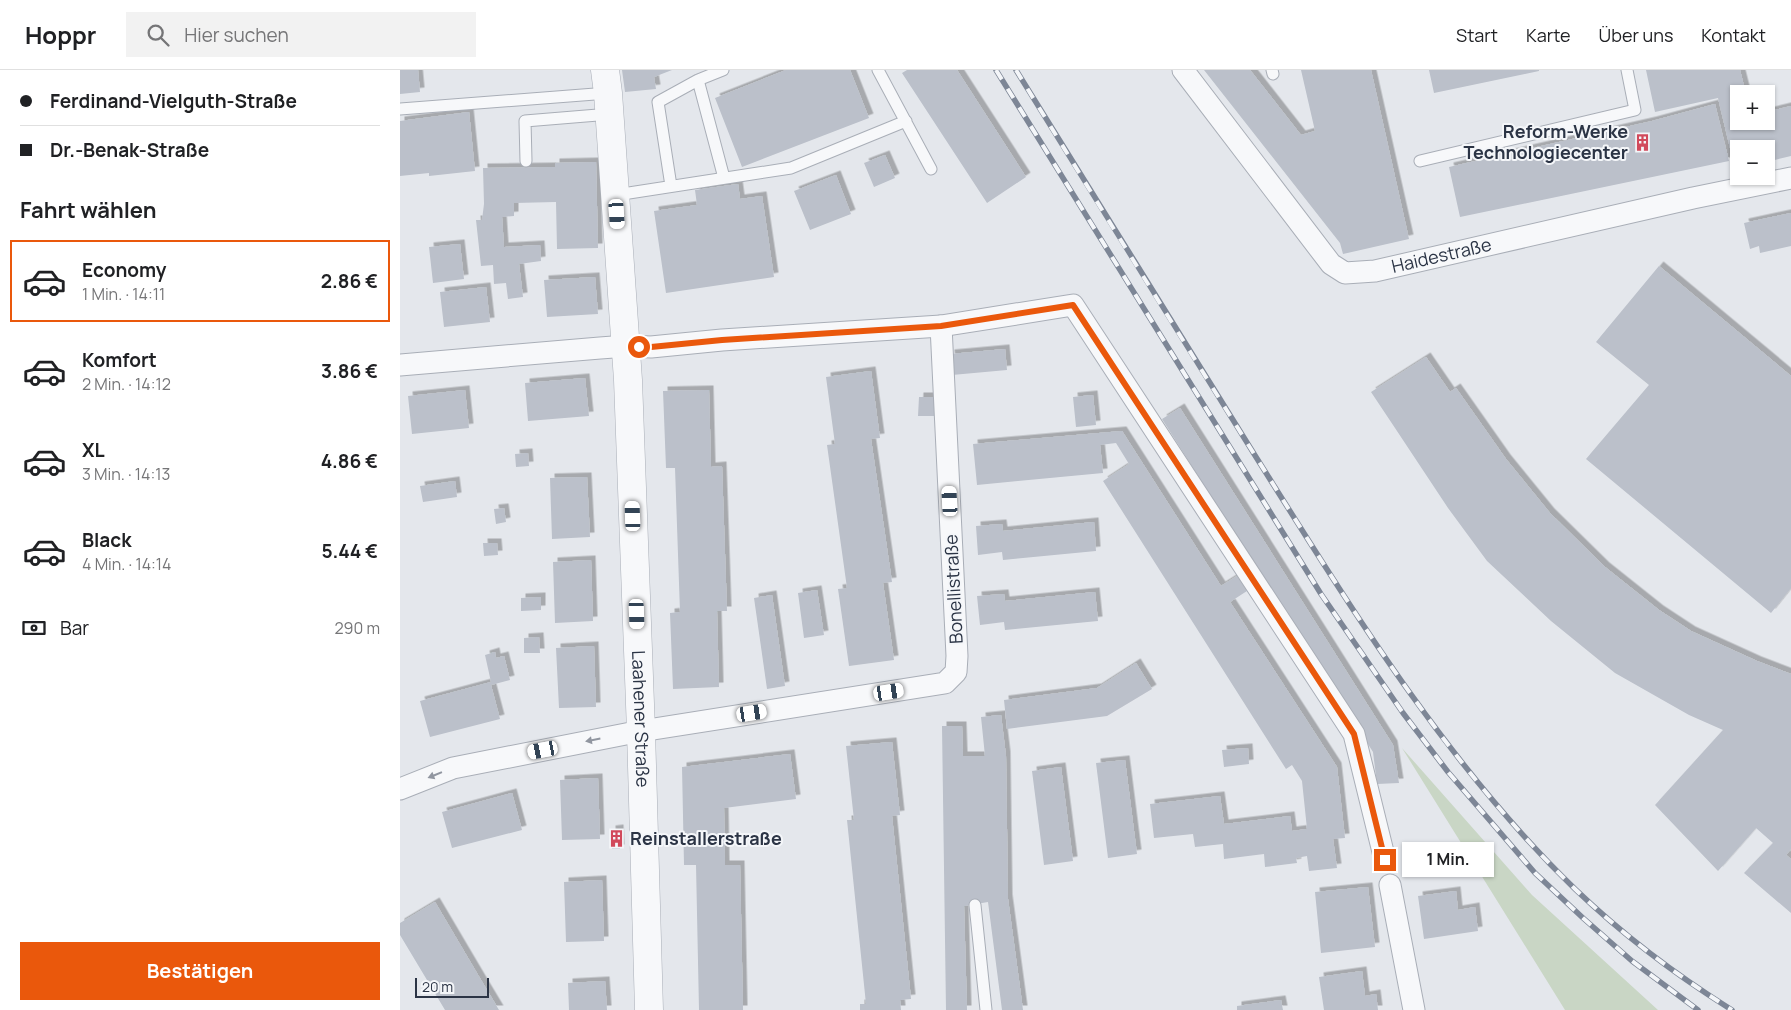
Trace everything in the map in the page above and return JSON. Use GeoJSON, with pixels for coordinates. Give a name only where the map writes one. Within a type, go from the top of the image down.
{"type":"FeatureCollection","features":[{"type":"Feature","properties":{"kind":"street","name":"Haidestraße"},"geometry":{"type":"LineString","coordinates":[[1183,70],[1331,264],[1345,273],[1375,270],[1693,198],[1791,178]]}},
{"type":"Feature","properties":{"kind":"street","name":"Laahener Straße"},"geometry":{"type":"LineString","coordinates":[[608,92],[627,346],[649,1010]]}},
{"type":"Feature","properties":{"kind":"street"},"geometry":{"type":"LineString","coordinates":[[400,365],[627,346],[651,347],[722,340],[941,326],[1073,305],[1354,734],[1385,860]]}},
{"type":"Feature","properties":{"kind":"street","name":"Bonellistraße"},"geometry":{"type":"LineString","coordinates":[[641,731],[945,684],[956,672],[957,647],[941,326]]}},
{"type":"Feature","properties":{"kind":"street"},"geometry":{"type":"LineString","coordinates":[[400,789],[453,768],[641,731]]}},
{"type":"Feature","properties":{"kind":"street"},"geometry":{"type":"LineString","coordinates":[[1390,885],[1414,1010]]}},
{"type":"Feature","properties":{"kind":"lane"},"geometry":{"type":"LineString","coordinates":[[671,186],[658,102],[698,80],[723,70]]}},
{"type":"Feature","properties":{"kind":"lane"},"geometry":{"type":"LineString","coordinates":[[878,70],[931,169]]}},
{"type":"Feature","properties":{"kind":"lane"},"geometry":{"type":"LineString","coordinates":[[1420,161],[1634,110],[1627,70]]}},
{"type":"Feature","properties":{"kind":"lane"},"geometry":{"type":"LineString","coordinates":[[698,80],[724,178]]}},
{"type":"Feature","properties":{"kind":"lane"},"geometry":{"type":"LineString","coordinates":[[400,109],[608,92]]}},
{"type":"Feature","properties":{"kind":"lane"},"geometry":{"type":"LineString","coordinates":[[526,161],[525,121],[608,92]]}},
{"type":"Feature","properties":{"kind":"lane"},"geometry":{"type":"LineString","coordinates":[[616,195],[791,168],[906,120]]}},
{"type":"Feature","properties":{"kind":"lane"},"geometry":{"type":"LineString","coordinates":[[975,905],[986,1010]]}},
{"type":"Feature","properties":{"kind":"green space"},"geometry":{"type":"Polygon","coordinates":[[[1402,748],[1532,895],[1658,1010],[1565,1010],[1402,748]]]}},
{"type":"Feature","properties":{"kind":"building"},"geometry":{"type":"Polygon","coordinates":[[[400,70],[418,70],[420,92],[400,94],[400,70]]]}},
{"type":"Feature","properties":{"kind":"building"},"geometry":{"type":"Polygon","coordinates":[[[622,70],[672,70],[654,77],[656,89],[625,92],[622,70]]]}},
{"type":"Feature","properties":{"kind":"building"},"geometry":{"type":"Polygon","coordinates":[[[786,70],[850,70],[869,118],[742,167],[715,98],[786,70]]]}},
{"type":"Feature","properties":{"kind":"building"},"geometry":{"type":"Polygon","coordinates":[[[907,70],[957,70],[1026,177],[987,203],[902,73],[907,70]]]}},
{"type":"Feature","properties":{"kind":"building"},"geometry":{"type":"Polygon","coordinates":[[[1204,70],[1250,70],[1301,135],[1315,131],[1301,70],[1371,70],[1409,239],[1343,254],[1340,243],[1204,70]]]}},
{"type":"Feature","properties":{"kind":"building"},"geometry":{"type":"Polygon","coordinates":[[[1429,70],[1539,70],[1539,71],[1434,93],[1429,70]]]}},
{"type":"Feature","properties":{"kind":"building"},"geometry":{"type":"Polygon","coordinates":[[[1646,70],[1740,70],[1744,85],[1730,85],[1730,130],[1775,130],[1775,110],[1791,106],[1791,156],[1775,160],[1775,140],[1730,140],[1730,148],[1718,98],[1655,112],[1646,70]]]}},
{"type":"Feature","properties":{"kind":"building","name":"Reform-Werke Technologiecenter"},"geometry":{"type":"Polygon","coordinates":[[[1715,104],[1729,161],[1460,217],[1449,167],[1652,121],[1715,104]]]}},
{"type":"Feature","properties":{"kind":"building"},"geometry":{"type":"Polygon","coordinates":[[[469,112],[475,171],[429,176],[429,173],[400,176],[400,121],[469,112]]]}},
{"type":"Feature","properties":{"kind":"building"},"geometry":{"type":"Polygon","coordinates":[[[885,155],[895,178],[874,187],[864,163],[885,155]]]}},
{"type":"Feature","properties":{"kind":"building"},"geometry":{"type":"Polygon","coordinates":[[[596,162],[598,248],[557,249],[556,202],[514,203],[514,216],[502,217],[504,247],[540,245],[541,261],[519,264],[523,297],[508,299],[506,283],[494,284],[493,265],[481,266],[476,220],[482,220],[484,204],[483,168],[555,167],[555,163],[596,162]]]}},
{"type":"Feature","properties":{"kind":"building"},"geometry":{"type":"Polygon","coordinates":[[[836,175],[851,214],[810,230],[794,191],[836,175]]]}},
{"type":"Feature","properties":{"kind":"building"},"geometry":{"type":"Polygon","coordinates":[[[738,184],[740,199],[762,196],[774,277],[666,293],[654,211],[697,205],[695,190],[738,184]]]}},
{"type":"Feature","properties":{"kind":"building"},"geometry":{"type":"Polygon","coordinates":[[[1791,213],[1791,246],[1760,253],[1759,246],[1750,249],[1744,223],[1791,213]]]}},
{"type":"Feature","properties":{"kind":"building"},"geometry":{"type":"Polygon","coordinates":[[[460,244],[464,279],[433,283],[429,247],[460,244]]]}},
{"type":"Feature","properties":{"kind":"building"},"geometry":{"type":"Polygon","coordinates":[[[1659,266],[1791,376],[1791,588],[1771,613],[1586,459],[1649,385],[1596,342],[1659,266]]]}},
{"type":"Feature","properties":{"kind":"building"},"geometry":{"type":"Polygon","coordinates":[[[595,277],[598,314],[547,317],[544,280],[595,277]]]}},
{"type":"Feature","properties":{"kind":"building"},"geometry":{"type":"Polygon","coordinates":[[[486,287],[490,322],[444,327],[440,292],[486,287]]]}},
{"type":"Feature","properties":{"kind":"building"},"geometry":{"type":"Polygon","coordinates":[[[1005,349],[1007,370],[952,375],[950,354],[1005,349]]]}},
{"type":"Feature","properties":{"kind":"building"},"geometry":{"type":"Polygon","coordinates":[[[1426,357],[1450,392],[1456,388],[1506,459],[1550,513],[1605,567],[1659,610],[1691,631],[1791,674],[1791,849],[1786,855],[1791,859],[1791,913],[1744,873],[1773,843],[1756,828],[1718,871],[1655,805],[1723,730],[1689,715],[1615,673],[1551,621],[1487,561],[1448,508],[1371,392],[1426,357]]]}},
{"type":"Feature","properties":{"kind":"building"},"geometry":{"type":"Polygon","coordinates":[[[871,371],[880,438],[871,439],[892,582],[883,583],[894,660],[849,666],[838,589],[847,588],[827,445],[835,444],[826,377],[871,371]]]}},
{"type":"Feature","properties":{"kind":"building"},"geometry":{"type":"Polygon","coordinates":[[[585,378],[589,416],[528,421],[525,383],[585,378]]]}},
{"type":"Feature","properties":{"kind":"building"},"geometry":{"type":"Polygon","coordinates":[[[465,390],[469,428],[412,434],[408,396],[465,390]]]}},
{"type":"Feature","properties":{"kind":"building"},"geometry":{"type":"Polygon","coordinates":[[[709,390],[711,467],[722,466],[727,611],[717,611],[719,687],[673,689],[670,613],[680,612],[675,468],[666,468],[663,391],[709,390]]]}},
{"type":"Feature","properties":{"kind":"building"},"geometry":{"type":"Polygon","coordinates":[[[1093,395],[1096,425],[1076,427],[1073,397],[1093,395]]]}},
{"type":"Feature","properties":{"kind":"building"},"geometry":{"type":"Polygon","coordinates":[[[919,397],[935,397],[934,416],[918,416],[919,397]]]}},
{"type":"Feature","properties":{"kind":"building"},"geometry":{"type":"Polygon","coordinates":[[[1180,408],[1393,745],[1399,783],[1377,784],[1373,752],[1162,419],[1180,408]]]}},
{"type":"Feature","properties":{"kind":"building"},"geometry":{"type":"Polygon","coordinates":[[[1122,431],[1221,586],[1237,576],[1247,591],[1230,602],[1337,767],[1345,838],[1333,839],[1337,868],[1309,871],[1307,856],[1296,858],[1297,863],[1265,867],[1264,854],[1224,859],[1223,844],[1195,847],[1193,834],[1154,838],[1150,804],[1220,796],[1224,824],[1290,816],[1292,831],[1307,829],[1302,781],[1292,765],[1286,769],[1103,481],[1129,464],[1116,443],[1100,445],[1103,473],[977,485],[973,444],[1122,431]]]}},
{"type":"Feature","properties":{"kind":"building"},"geometry":{"type":"Polygon","coordinates":[[[528,453],[529,466],[516,467],[515,454],[528,453]]]}},
{"type":"Feature","properties":{"kind":"building"},"geometry":{"type":"Polygon","coordinates":[[[587,477],[590,537],[552,539],[550,478],[587,477]]]}},
{"type":"Feature","properties":{"kind":"building"},"geometry":{"type":"Polygon","coordinates":[[[455,481],[457,497],[423,502],[420,486],[455,481]]]}},
{"type":"Feature","properties":{"kind":"building"},"geometry":{"type":"Polygon","coordinates":[[[504,508],[506,522],[496,524],[494,509],[504,508]]]}},
{"type":"Feature","properties":{"kind":"building"},"geometry":{"type":"Polygon","coordinates":[[[1094,522],[1096,551],[1003,560],[1002,552],[978,555],[976,526],[1002,524],[1003,531],[1094,522]]]}},
{"type":"Feature","properties":{"kind":"building"},"geometry":{"type":"Polygon","coordinates":[[[483,543],[497,543],[498,555],[484,556],[483,543]]]}},
{"type":"Feature","properties":{"kind":"building"},"geometry":{"type":"Polygon","coordinates":[[[591,560],[593,621],[555,623],[553,562],[591,560]]]}},
{"type":"Feature","properties":{"kind":"building"},"geometry":{"type":"Polygon","coordinates":[[[817,590],[824,635],[804,638],[798,593],[817,590]]]}},
{"type":"Feature","properties":{"kind":"building"},"geometry":{"type":"Polygon","coordinates":[[[1095,592],[1098,621],[1005,630],[1004,622],[980,625],[977,596],[1004,594],[1005,601],[1095,592]]]}},
{"type":"Feature","properties":{"kind":"building"},"geometry":{"type":"Polygon","coordinates":[[[772,595],[785,686],[767,689],[754,598],[772,595]]]}},
{"type":"Feature","properties":{"kind":"building"},"geometry":{"type":"Polygon","coordinates":[[[541,597],[541,610],[521,611],[521,598],[541,597]]]}},
{"type":"Feature","properties":{"kind":"building"},"geometry":{"type":"Polygon","coordinates":[[[539,637],[540,653],[524,653],[524,638],[539,637]]]}},
{"type":"Feature","properties":{"kind":"building"},"geometry":{"type":"Polygon","coordinates":[[[594,646],[596,707],[559,708],[556,648],[594,646]]]}},
{"type":"Feature","properties":{"kind":"building"},"geometry":{"type":"Polygon","coordinates":[[[495,652],[496,658],[504,656],[510,680],[491,685],[500,719],[430,737],[420,701],[491,682],[485,655],[495,652]]]}},
{"type":"Feature","properties":{"kind":"building"},"geometry":{"type":"Polygon","coordinates":[[[1136,663],[1152,689],[1107,716],[1007,729],[1004,700],[1097,688],[1136,663]]]}},
{"type":"Feature","properties":{"kind":"building"},"geometry":{"type":"Polygon","coordinates":[[[1001,715],[1006,756],[1008,899],[1023,1010],[1002,1010],[988,902],[964,906],[967,1010],[946,1010],[942,726],[962,726],[963,756],[985,756],[981,717],[1001,715]]]}},
{"type":"Feature","properties":{"kind":"building"},"geometry":{"type":"Polygon","coordinates":[[[892,742],[900,815],[892,816],[911,999],[900,1000],[901,1010],[860,1010],[860,1004],[866,1004],[847,820],[854,820],[846,746],[892,742]]]}},
{"type":"Feature","properties":{"kind":"building"},"geometry":{"type":"Polygon","coordinates":[[[1248,748],[1249,764],[1224,767],[1222,750],[1248,748]]]}},
{"type":"Feature","properties":{"kind":"building"},"geometry":{"type":"Polygon","coordinates":[[[790,754],[796,799],[724,808],[725,865],[740,865],[743,1010],[699,1010],[696,865],[684,865],[682,767],[790,754]]]}},
{"type":"Feature","properties":{"kind":"building"},"geometry":{"type":"Polygon","coordinates":[[[1125,760],[1137,854],[1108,858],[1096,763],[1125,760]]]}},
{"type":"Feature","properties":{"kind":"building"},"geometry":{"type":"Polygon","coordinates":[[[1061,767],[1073,861],[1044,865],[1032,771],[1061,767]]]}},
{"type":"Feature","properties":{"kind":"building"},"geometry":{"type":"Polygon","coordinates":[[[598,778],[600,839],[562,840],[560,780],[598,778]]]}},
{"type":"Feature","properties":{"kind":"building"},"geometry":{"type":"Polygon","coordinates":[[[512,793],[522,830],[452,848],[442,812],[512,793]]]}},
{"type":"Feature","properties":{"kind":"building","name":"Reinstallerstraße"},"geometry":{"type":"Polygon","coordinates":[[[619,829],[620,849],[612,849],[611,830],[619,829]]]}},
{"type":"Feature","properties":{"kind":"building"},"geometry":{"type":"Polygon","coordinates":[[[602,880],[604,941],[566,942],[564,882],[602,880]]]}},
{"type":"Feature","properties":{"kind":"building"},"geometry":{"type":"Polygon","coordinates":[[[1368,887],[1375,947],[1321,953],[1315,892],[1368,887]]]}},
{"type":"Feature","properties":{"kind":"building"},"geometry":{"type":"Polygon","coordinates":[[[1456,891],[1458,910],[1475,907],[1478,931],[1424,939],[1418,896],[1456,891]]]}},
{"type":"Feature","properties":{"kind":"building"},"geometry":{"type":"Polygon","coordinates":[[[435,902],[499,1010],[445,1010],[400,935],[400,923],[435,902]]]}},
{"type":"Feature","properties":{"kind":"building"},"geometry":{"type":"Polygon","coordinates":[[[1362,971],[1365,996],[1376,994],[1378,1010],[1324,1010],[1319,977],[1362,971]]]}},
{"type":"Feature","properties":{"kind":"building"},"geometry":{"type":"Polygon","coordinates":[[[605,981],[607,1010],[569,1010],[568,983],[605,981]]]}},
{"type":"Feature","properties":{"kind":"building"},"geometry":{"type":"Polygon","coordinates":[[[1281,1000],[1283,1010],[1237,1010],[1237,1006],[1281,1000]]]}},
{"type":"Feature","properties":{"kind":"railway"},"geometry":{"type":"LineString","coordinates":[[996,70],[1321,594],[1403,713],[1448,772],[1535,873],[1632,961],[1698,1010]]}},
{"type":"Feature","properties":{"kind":"railway"},"geometry":{"type":"LineString","coordinates":[[1016,70],[1328,571],[1403,683],[1442,737],[1528,841],[1575,889],[1650,954],[1732,1010]]}},
{"type":"Feature","properties":{"kind":"place","name":"Reform-Werke Technologiecenter"},"geometry":{"type":"Point","coordinates":[1642,142]}},
{"type":"Feature","properties":{"kind":"place","name":"Reinstallerstraße"},"geometry":{"type":"Point","coordinates":[616,839]}},
{"type":"Feature","properties":{"kind":"route"},"geometry":{"type":"LineString","coordinates":[[639,347],[757,337],[941,326],[1073,305],[1354,734],[1385,860]]}}]}
